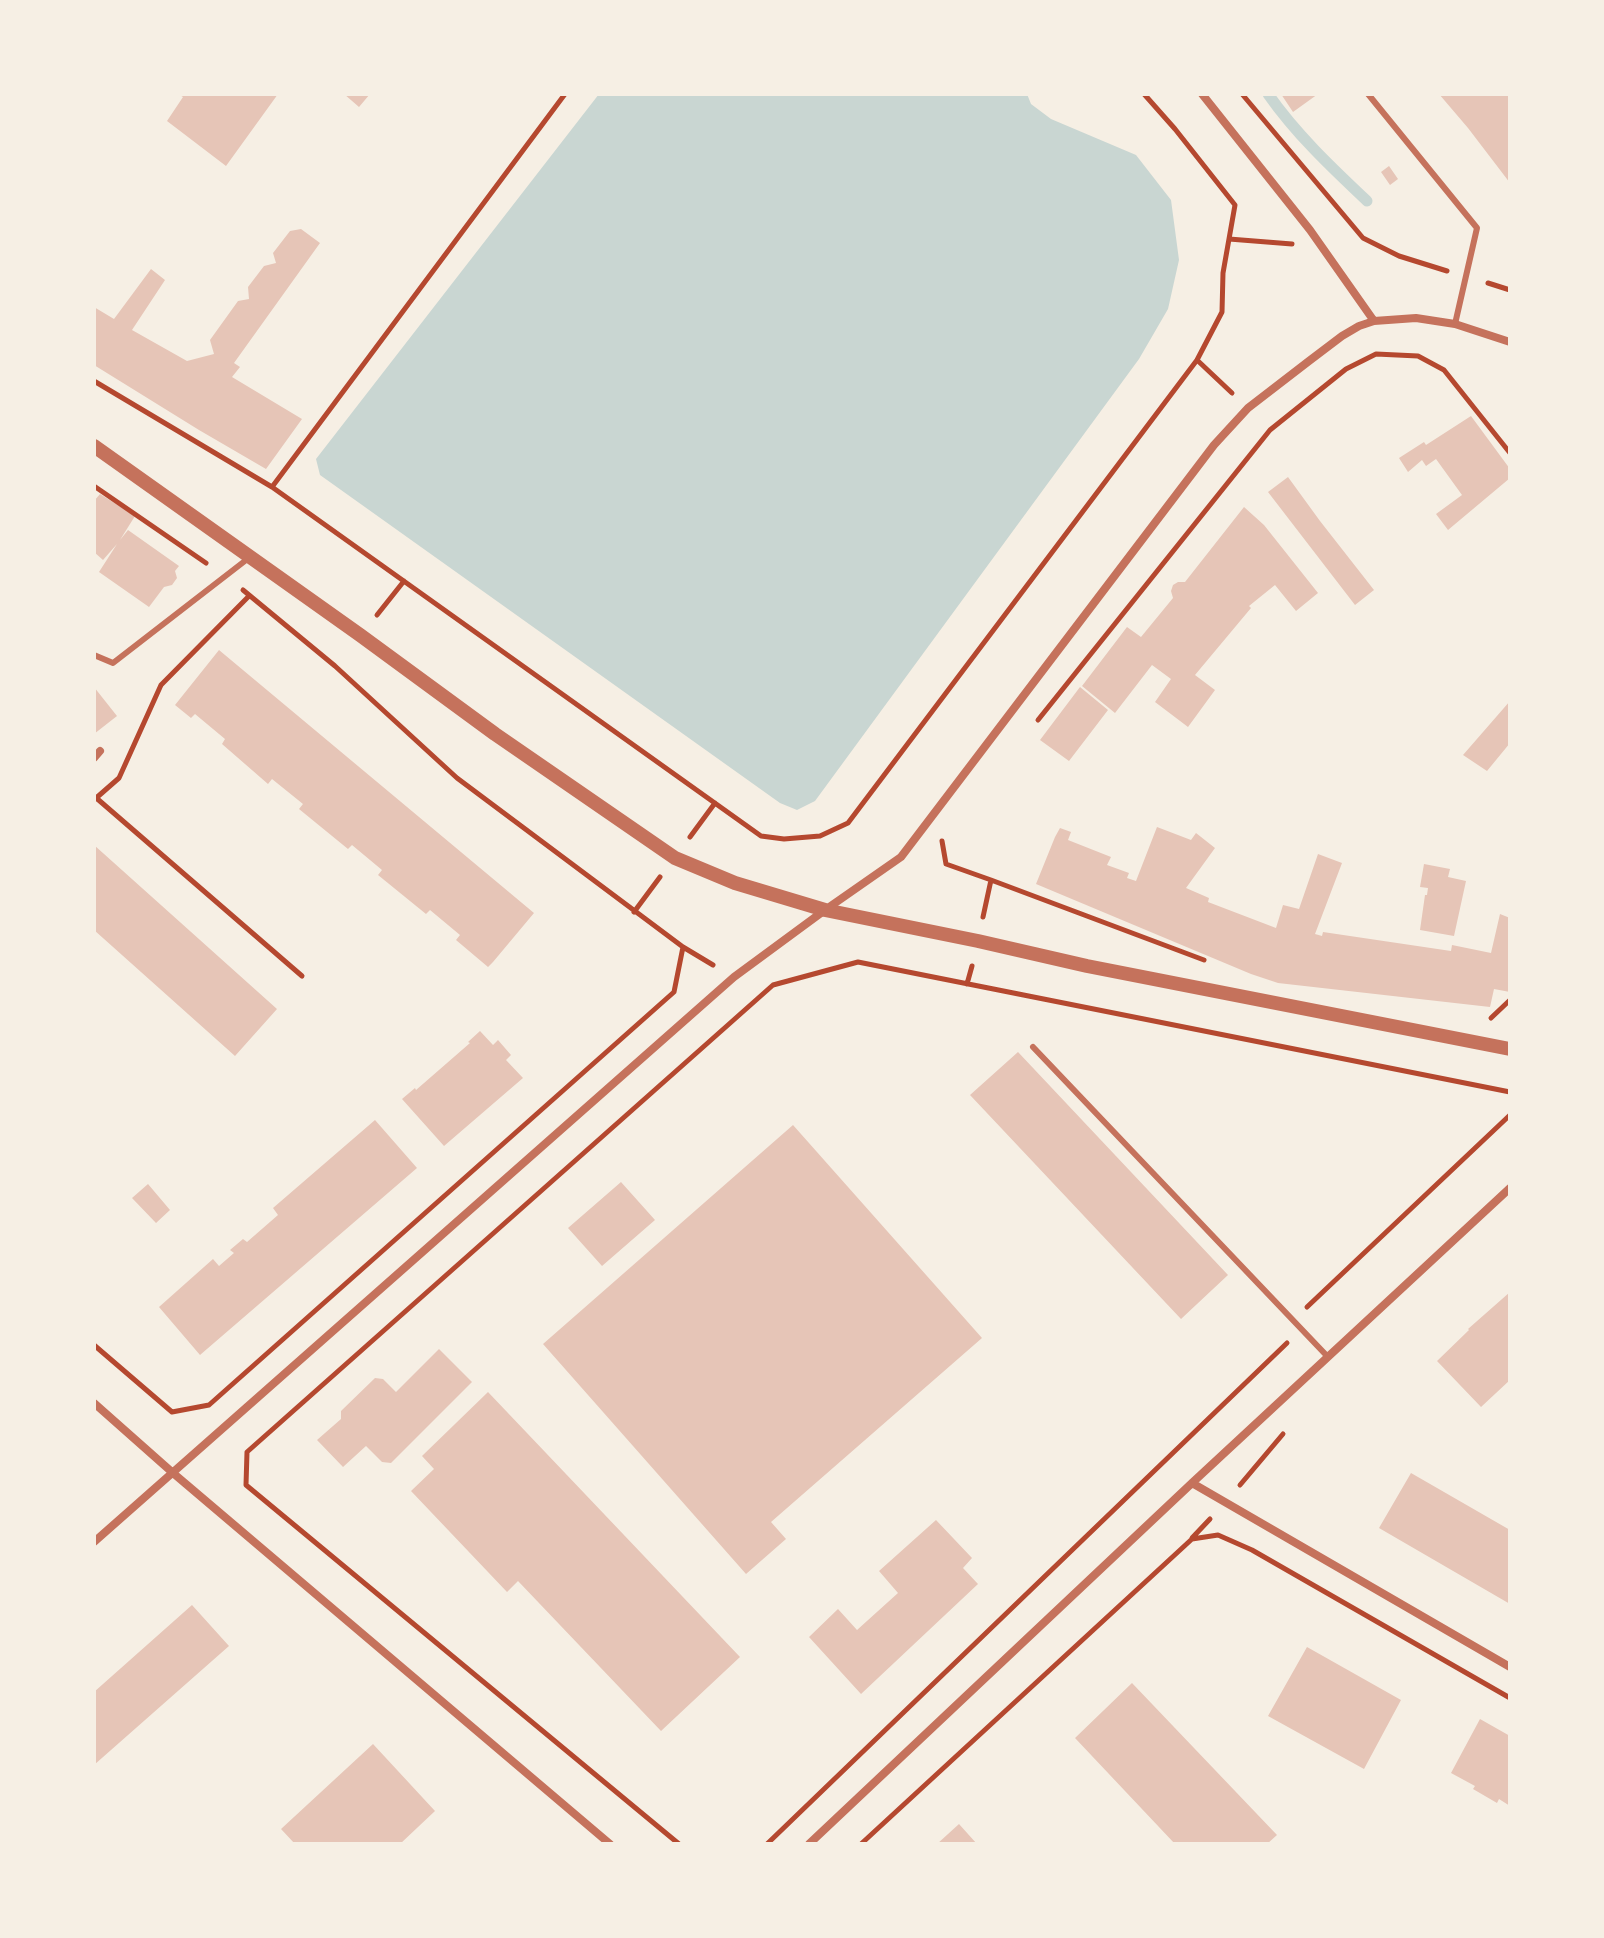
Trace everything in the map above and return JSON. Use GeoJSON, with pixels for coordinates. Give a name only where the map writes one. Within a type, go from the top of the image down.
{"type":"FeatureCollection","features":[{"type":"Feature","properties":{"kind":"street"},"geometry":{"type":"LineString","coordinates":[[1202,94],[1310,230],[1374,321]]}},
{"type":"Feature","properties":{"kind":"street"},"geometry":{"type":"LineString","coordinates":[[94,1542],[734,977],[901,857],[1214,445],[1248,408],[1342,336],[1374,321],[1416,318],[1455,324],[1510,342]]}},
{"type":"Feature","properties":{"kind":"street"},"geometry":{"type":"LineString","coordinates":[[94,446],[495,734],[675,858],[735,883],[825,910],[1103,969],[1510,1049]]}},
{"type":"Feature","properties":{"kind":"street"},"geometry":{"type":"LineString","coordinates":[[809,1844],[1510,1188]]}},
{"type":"Feature","properties":{"kind":"street"},"geometry":{"type":"LineString","coordinates":[[94,1403],[610,1844]]}},
{"type":"Feature","properties":{"kind":"street"},"geometry":{"type":"LineString","coordinates":[[1192,1483],[1510,1667]]}},
{"type":"Feature","properties":{"kind":"lane"},"geometry":{"type":"LineString","coordinates":[[1368,94],[1477,228],[1455,324]]}},
{"type":"Feature","properties":{"kind":"lane"},"geometry":{"type":"LineString","coordinates":[[94,655],[113,663],[225,576],[245,553]]}},
{"type":"Feature","properties":{"kind":"lane"},"geometry":{"type":"LineString","coordinates":[[1033,1047],[1328,1357]]}},
{"type":"Feature","properties":{"kind":"path"},"geometry":{"type":"LineString","coordinates":[[272,487],[565,94]]}},
{"type":"Feature","properties":{"kind":"path"},"geometry":{"type":"LineString","coordinates":[[94,381],[272,487],[761,836],[784,839],[820,836],[848,823],[1197,360],[1222,312],[1223,273],[1235,205],[1144,94]]}},
{"type":"Feature","properties":{"kind":"path"},"geometry":{"type":"LineString","coordinates":[[1242,94],[1363,238],[1399,256],[1510,290]]}},
{"type":"Feature","properties":{"kind":"path"},"geometry":{"type":"LineString","coordinates":[[1031,730],[1270,430],[1346,369],[1376,354],[1418,356],[1444,370],[1510,453]]}},
{"type":"Feature","properties":{"kind":"path"},"geometry":{"type":"LineString","coordinates":[[1197,360],[1248,408]]}},
{"type":"Feature","properties":{"kind":"path"},"geometry":{"type":"LineString","coordinates":[[94,486],[225,576],[335,666],[457,778],[683,947],[674,992],[209,1405],[172,1412],[94,1345]]}},
{"type":"Feature","properties":{"kind":"path"},"geometry":{"type":"LineString","coordinates":[[249,596],[161,685],[119,778],[95,798],[302,976]]}},
{"type":"Feature","properties":{"kind":"path"},"geometry":{"type":"LineString","coordinates":[[951,830],[941,842],[946,864],[1207,961]]}},
{"type":"Feature","properties":{"kind":"path"},"geometry":{"type":"LineString","coordinates":[[967,984],[991,880]]}},
{"type":"Feature","properties":{"kind":"path"},"geometry":{"type":"LineString","coordinates":[[679,1844],[246,1485],[247,1452],[773,985],[858,962],[1510,1092]]}},
{"type":"Feature","properties":{"kind":"path"},"geometry":{"type":"LineString","coordinates":[[1491,1018],[1510,1000]]}},
{"type":"Feature","properties":{"kind":"path"},"geometry":{"type":"LineString","coordinates":[[767,1844],[1293,1338],[1308,1304],[1510,1115]]}},
{"type":"Feature","properties":{"kind":"path"},"geometry":{"type":"LineString","coordinates":[[861,1844],[1192,1539],[1283,1434]]}},
{"type":"Feature","properties":{"kind":"path"},"geometry":{"type":"LineString","coordinates":[[1192,1539],[1218,1535],[1252,1550],[1510,1698]]}},
{"type":"Feature","properties":{"kind":"shaded area"},"geometry":{"type":"Polygon","coordinates":[[[599,94],[1027,94],[1031,104],[1051,119],[1136,155],[1171,200],[1179,260],[1168,309],[1139,359],[815,801],[797,810],[780,803],[320,475],[316,459],[599,94]]]}},
{"type":"Feature","properties":{"kind":"building"},"geometry":{"type":"Polygon","coordinates":[[[178,94],[278,94],[226,166],[167,121],[183,97],[178,94]]]}},
{"type":"Feature","properties":{"kind":"building"},"geometry":{"type":"Polygon","coordinates":[[[344,94],[370,94],[359,107],[344,94]]]}},
{"type":"Feature","properties":{"kind":"building"},"geometry":{"type":"Polygon","coordinates":[[[1281,94],[1318,94],[1293,112],[1281,94]]]}},
{"type":"Feature","properties":{"kind":"building"},"geometry":{"type":"Polygon","coordinates":[[[1439,94],[1510,94],[1510,183],[1468,128],[1439,94]]]}},
{"type":"Feature","properties":{"kind":"building"},"geometry":{"type":"Polygon","coordinates":[[[1389,166],[1398,179],[1390,185],[1381,172],[1389,166]]]}},
{"type":"Feature","properties":{"kind":"building"},"geometry":{"type":"Polygon","coordinates":[[[301,229],[320,243],[234,363],[240,367],[232,377],[302,419],[266,469],[94,365],[94,307],[114,319],[151,269],[165,280],[132,330],[187,361],[214,354],[210,340],[238,301],[249,299],[248,287],[264,266],[276,263],[273,253],[290,231],[301,229]]]}},
{"type":"Feature","properties":{"kind":"building"},"geometry":{"type":"Polygon","coordinates":[[[1471,416],[1510,469],[1510,478],[1448,530],[1436,514],[1462,495],[1436,459],[1426,466],[1422,460],[1408,472],[1399,458],[1471,416]]]}},
{"type":"Feature","properties":{"kind":"building"},"geometry":{"type":"Polygon","coordinates":[[[1288,477],[1374,590],[1355,605],[1268,492],[1288,477]]]}},
{"type":"Feature","properties":{"kind":"building"},"geometry":{"type":"Polygon","coordinates":[[[100,494],[135,516],[120,540],[128,530],[179,566],[172,585],[164,587],[149,607],[99,572],[117,544],[103,560],[94,552],[94,501],[100,494]]]}},
{"type":"Feature","properties":{"kind":"building"},"geometry":{"type":"Polygon","coordinates":[[[1244,507],[1264,525],[1318,593],[1296,611],[1275,585],[1249,606],[1251,608],[1195,675],[1215,690],[1188,727],[1155,702],[1171,679],[1152,665],[1115,713],[1082,686],[1127,627],[1141,637],[1173,598],[1173,585],[1185,582],[1244,507]]]}},
{"type":"Feature","properties":{"kind":"building"},"geometry":{"type":"Polygon","coordinates":[[[219,650],[534,913],[488,967],[456,940],[460,935],[430,910],[426,914],[378,875],[382,870],[352,845],[348,849],[299,809],[303,804],[272,779],[268,784],[222,744],[225,739],[195,714],[191,718],[175,705],[219,650]]]}},
{"type":"Feature","properties":{"kind":"building"},"geometry":{"type":"Polygon","coordinates":[[[94,687],[117,716],[94,734],[94,687]]]}},
{"type":"Feature","properties":{"kind":"building"},"geometry":{"type":"Polygon","coordinates":[[[1080,687],[1108,710],[1069,761],[1040,740],[1080,687]]]}},
{"type":"Feature","properties":{"kind":"building"},"geometry":{"type":"Polygon","coordinates":[[[1510,701],[1510,743],[1487,771],[1463,755],[1510,701]]]}},
{"type":"Feature","properties":{"kind":"building"},"geometry":{"type":"Polygon","coordinates":[[[1157,827],[1191,840],[1196,833],[1215,848],[1186,888],[1209,898],[1208,902],[1276,928],[1283,905],[1299,909],[1318,854],[1342,863],[1315,934],[1322,936],[1323,932],[1451,951],[1452,945],[1491,953],[1500,914],[1510,918],[1510,992],[1494,989],[1490,1007],[1278,983],[1036,884],[1060,828],[1071,832],[1068,840],[1111,857],[1107,865],[1129,873],[1127,878],[1136,881],[1157,827]]]}},
{"type":"Feature","properties":{"kind":"building"},"geometry":{"type":"Polygon","coordinates":[[[94,845],[277,1009],[235,1056],[94,930],[94,845]]]}},
{"type":"Feature","properties":{"kind":"building"},"geometry":{"type":"Polygon","coordinates":[[[1424,864],[1450,869],[1448,877],[1466,881],[1454,936],[1420,930],[1428,888],[1420,887],[1424,864]]]}},
{"type":"Feature","properties":{"kind":"building"},"geometry":{"type":"Polygon","coordinates":[[[480,1031],[493,1045],[498,1040],[511,1055],[506,1060],[523,1078],[444,1146],[402,1099],[470,1043],[480,1031]]]}},
{"type":"Feature","properties":{"kind":"building"},"geometry":{"type":"Polygon","coordinates":[[[1018,1052],[1228,1275],[1181,1319],[970,1095],[1018,1052]]]}},
{"type":"Feature","properties":{"kind":"building"},"geometry":{"type":"Polygon","coordinates":[[[375,1120],[417,1168],[200,1355],[159,1307],[213,1259],[219,1266],[234,1253],[230,1250],[243,1239],[247,1242],[278,1215],[273,1208],[375,1120]]]}},
{"type":"Feature","properties":{"kind":"building"},"geometry":{"type":"Polygon","coordinates":[[[793,1125],[982,1338],[771,1522],[786,1539],[746,1574],[543,1344],[793,1125]]]}},
{"type":"Feature","properties":{"kind":"building"},"geometry":{"type":"Polygon","coordinates":[[[621,1182],[655,1220],[602,1266],[568,1228],[621,1182]]]}},
{"type":"Feature","properties":{"kind":"building"},"geometry":{"type":"Polygon","coordinates":[[[148,1184],[170,1210],[156,1223],[132,1198],[148,1184]]]}},
{"type":"Feature","properties":{"kind":"building"},"geometry":{"type":"Polygon","coordinates":[[[1510,1292],[1510,1380],[1481,1407],[1437,1361],[1510,1292]]]}},
{"type":"Feature","properties":{"kind":"building"},"geometry":{"type":"Polygon","coordinates":[[[439,1349],[472,1382],[391,1463],[382,1462],[366,1446],[343,1467],[317,1440],[341,1419],[341,1411],[375,1378],[383,1379],[396,1392],[439,1349]]]}},
{"type":"Feature","properties":{"kind":"building"},"geometry":{"type":"Polygon","coordinates":[[[488,1392],[740,1657],[661,1731],[518,1581],[507,1592],[411,1491],[434,1469],[422,1456],[488,1392]]]}},
{"type":"Feature","properties":{"kind":"building"},"geometry":{"type":"Polygon","coordinates":[[[1411,1473],[1510,1530],[1510,1604],[1379,1528],[1411,1473]]]}},
{"type":"Feature","properties":{"kind":"building"},"geometry":{"type":"Polygon","coordinates":[[[936,1520],[972,1558],[963,1568],[978,1584],[861,1694],[809,1637],[838,1609],[857,1630],[898,1593],[879,1571],[936,1520]]]}},
{"type":"Feature","properties":{"kind":"building"},"geometry":{"type":"Polygon","coordinates":[[[192,1605],[229,1646],[94,1765],[94,1692],[192,1605]]]}},
{"type":"Feature","properties":{"kind":"building"},"geometry":{"type":"Polygon","coordinates":[[[1307,1647],[1401,1700],[1364,1769],[1268,1716],[1307,1647]]]}},
{"type":"Feature","properties":{"kind":"building"},"geometry":{"type":"Polygon","coordinates":[[[1132,1683],[1277,1835],[1267,1844],[1175,1844],[1075,1738],[1132,1683]]]}},
{"type":"Feature","properties":{"kind":"building"},"geometry":{"type":"Polygon","coordinates":[[[1480,1719],[1510,1736],[1510,1806],[1499,1799],[1497,1803],[1451,1773],[1480,1719]]]}},
{"type":"Feature","properties":{"kind":"building"},"geometry":{"type":"Polygon","coordinates":[[[373,1744],[435,1811],[400,1844],[295,1844],[281,1829],[373,1744]]]}},
{"type":"Feature","properties":{"kind":"building"},"geometry":{"type":"Polygon","coordinates":[[[959,1824],[977,1844],[937,1844],[959,1824]]]}},
{"type":"Feature","properties":{"kind":"waterway"},"geometry":{"type":"LineString","coordinates":[[1268,94],[1302,136],[1367,201]]}}]}
